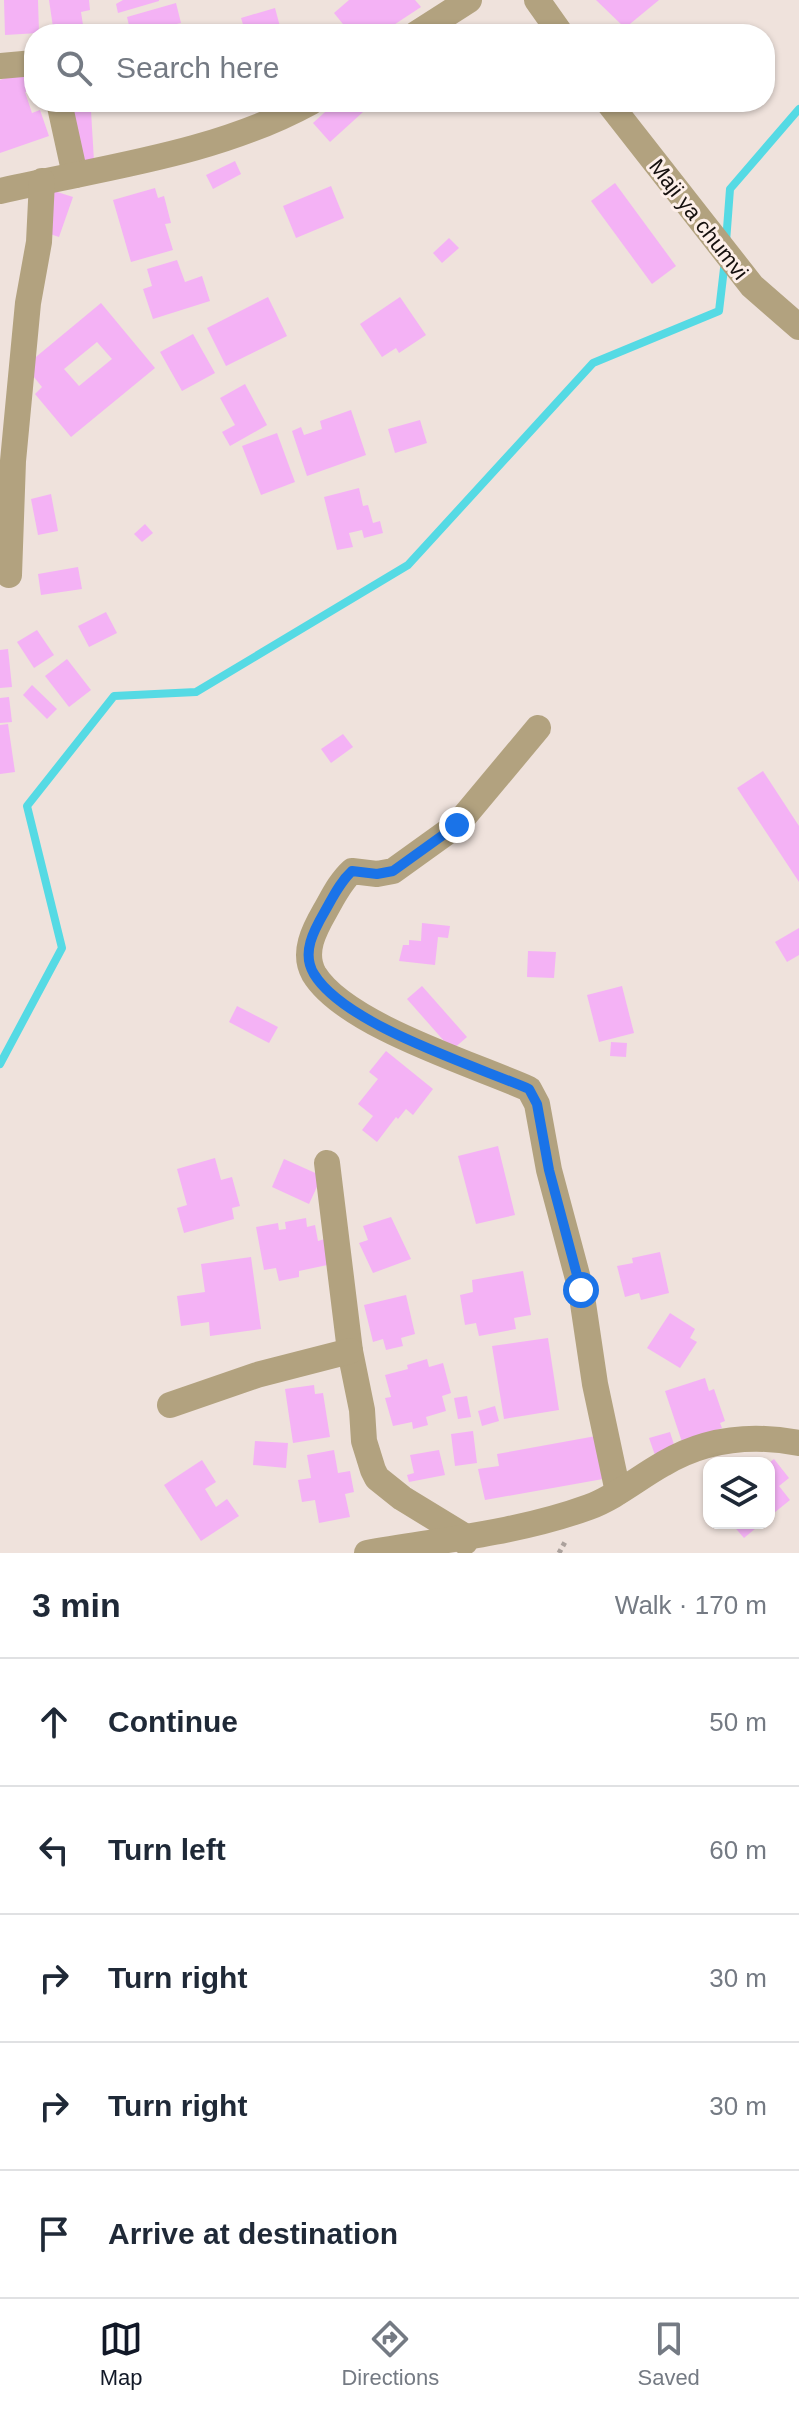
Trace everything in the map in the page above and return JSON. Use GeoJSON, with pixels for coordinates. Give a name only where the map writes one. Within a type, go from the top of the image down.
{"type":"FeatureCollection","features":[{"type":"Feature","properties":{"kind":"street"},"geometry":{"type":"LineString","coordinates":[[432,24],[469,0]]}},
{"type":"Feature","properties":{"kind":"street"},"geometry":{"type":"LineString","coordinates":[[537,0],[554,24]]}},
{"type":"Feature","properties":{"kind":"street"},"geometry":{"type":"LineString","coordinates":[[0,66],[24,64]]}},
{"type":"Feature","properties":{"kind":"street"},"geometry":{"type":"LineString","coordinates":[[61,112],[75,175]]}},
{"type":"Feature","properties":{"kind":"street"},"geometry":{"type":"LineString","coordinates":[[0,191],[157,158],[292,112]]}},
{"type":"Feature","properties":{"kind":"street","name":"Maji ya chumvi"},"geometry":{"type":"LineString","coordinates":[[616,112],[752,286],[799,327]]}},
{"type":"Feature","properties":{"kind":"street"},"geometry":{"type":"LineString","coordinates":[[9,575],[13,461],[28,303],[39,242],[42,181]]}},
{"type":"Feature","properties":{"kind":"street"},"geometry":{"type":"LineString","coordinates":[[538,728],[457,825],[393,871],[377,874],[352,871],[343,879],[312,935],[309,952],[313,973],[352,1010],[385,1029],[529,1089],[537,1104],[549,1170],[581,1290],[595,1384],[618,1492]]}},
{"type":"Feature","properties":{"kind":"street"},"geometry":{"type":"LineString","coordinates":[[327,1163],[364,1441],[377,1478],[464,1545]]}},
{"type":"Feature","properties":{"kind":"street"},"geometry":{"type":"LineString","coordinates":[[170,1405],[257,1375],[350,1351]]}},
{"type":"Feature","properties":{"kind":"street"},"geometry":{"type":"LineString","coordinates":[[367,1553],[464,1545],[591,1506],[664,1463],[720,1441],[780,1439],[799,1443]]}},
{"type":"Feature","properties":{"kind":"building"},"geometry":{"type":"Polygon","coordinates":[[[4,0],[38,0],[39,24],[24,24],[24,34],[5,35],[4,0]]]}},
{"type":"Feature","properties":{"kind":"building"},"geometry":{"type":"Polygon","coordinates":[[[49,0],[89,0],[90,10],[81,12],[83,24],[53,24],[49,0]]]}},
{"type":"Feature","properties":{"kind":"building"},"geometry":{"type":"Polygon","coordinates":[[[123,0],[159,1],[118,13],[116,4],[123,0]]]}},
{"type":"Feature","properties":{"kind":"building"},"geometry":{"type":"Polygon","coordinates":[[[349,0],[415,0],[421,7],[395,24],[343,24],[334,13],[349,0]]]}},
{"type":"Feature","properties":{"kind":"building"},"geometry":{"type":"Polygon","coordinates":[[[596,0],[659,0],[630,24],[621,24],[596,0]]]}},
{"type":"Feature","properties":{"kind":"building"},"geometry":{"type":"Polygon","coordinates":[[[176,3],[181,23],[129,24],[127,17],[176,3]]]}},
{"type":"Feature","properties":{"kind":"building"},"geometry":{"type":"Polygon","coordinates":[[[275,8],[279,24],[243,24],[241,18],[275,8]]]}},
{"type":"Feature","properties":{"kind":"building"},"geometry":{"type":"Polygon","coordinates":[[[24,72],[24,112],[41,112],[49,136],[0,153],[0,80],[24,72]]]}},
{"type":"Feature","properties":{"kind":"building"},"geometry":{"type":"Polygon","coordinates":[[[59,112],[91,112],[94,161],[62,163],[59,112]]]}},
{"type":"Feature","properties":{"kind":"building"},"geometry":{"type":"Polygon","coordinates":[[[325,112],[363,112],[330,142],[313,123],[325,112]]]}},
{"type":"Feature","properties":{"kind":"building"},"geometry":{"type":"Polygon","coordinates":[[[235,161],[241,174],[213,189],[206,175],[235,161]]]}},
{"type":"Feature","properties":{"kind":"building"},"geometry":{"type":"Polygon","coordinates":[[[615,183],[676,266],[652,284],[591,201],[615,183]]]}},
{"type":"Feature","properties":{"kind":"building"},"geometry":{"type":"Polygon","coordinates":[[[331,186],[344,218],[296,238],[283,206],[331,186]]]}},
{"type":"Feature","properties":{"kind":"building"},"geometry":{"type":"Polygon","coordinates":[[[155,188],[158,198],[164,196],[171,223],[165,224],[173,250],[131,262],[113,200],[155,188]]]}},
{"type":"Feature","properties":{"kind":"building"},"geometry":{"type":"Polygon","coordinates":[[[51,190],[73,197],[59,237],[38,230],[51,190]]]}},
{"type":"Feature","properties":{"kind":"building"},"geometry":{"type":"Polygon","coordinates":[[[449,238],[459,248],[442,263],[433,253],[449,238]]]}},
{"type":"Feature","properties":{"kind":"building"},"geometry":{"type":"Polygon","coordinates":[[[177,260],[185,282],[202,276],[210,301],[153,319],[143,289],[152,286],[147,269],[177,260]]]}},
{"type":"Feature","properties":{"kind":"building"},"geometry":{"type":"Polygon","coordinates":[[[268,297],[287,336],[226,366],[207,328],[268,297]]]}},
{"type":"Feature","properties":{"kind":"building"},"geometry":{"type":"Polygon","coordinates":[[[400,297],[426,335],[399,353],[396,348],[382,357],[360,324],[400,297]]]}},
{"type":"Feature","properties":{"kind":"building"},"geometry":{"type":"Polygon","coordinates":[[[101,303],[155,368],[71,437],[35,394],[42,387],[25,366],[101,303]],[[97,342],[64,369],[79,386],[112,359],[97,342]]]}},
{"type":"Feature","properties":{"kind":"building"},"geometry":{"type":"Polygon","coordinates":[[[193,334],[215,373],[182,391],[160,352],[193,334]]]}},
{"type":"Feature","properties":{"kind":"building"},"geometry":{"type":"Polygon","coordinates":[[[245,384],[267,425],[230,446],[222,432],[235,425],[220,398],[245,384]]]}},
{"type":"Feature","properties":{"kind":"building"},"geometry":{"type":"Polygon","coordinates":[[[351,410],[366,455],[307,476],[292,431],[301,427],[304,435],[322,429],[320,421],[351,410]]]}},
{"type":"Feature","properties":{"kind":"building"},"geometry":{"type":"Polygon","coordinates":[[[420,420],[427,443],[395,453],[388,429],[420,420]]]}},
{"type":"Feature","properties":{"kind":"building"},"geometry":{"type":"Polygon","coordinates":[[[277,433],[295,482],[261,495],[242,446],[277,433]]]}},
{"type":"Feature","properties":{"kind":"building"},"geometry":{"type":"Polygon","coordinates":[[[359,488],[363,506],[368,505],[373,523],[380,521],[383,533],[364,538],[362,530],[349,533],[353,547],[337,550],[324,497],[359,488]]]}},
{"type":"Feature","properties":{"kind":"building"},"geometry":{"type":"Polygon","coordinates":[[[51,494],[58,531],[38,535],[31,499],[51,494]]]}},
{"type":"Feature","properties":{"kind":"building"},"geometry":{"type":"Polygon","coordinates":[[[145,524],[153,533],[142,542],[134,534],[145,524]]]}},
{"type":"Feature","properties":{"kind":"building"},"geometry":{"type":"Polygon","coordinates":[[[78,567],[82,589],[41,595],[38,574],[78,567]]]}},
{"type":"Feature","properties":{"kind":"building"},"geometry":{"type":"Polygon","coordinates":[[[106,612],[117,633],[89,647],[78,626],[106,612]]]}},
{"type":"Feature","properties":{"kind":"building"},"geometry":{"type":"Polygon","coordinates":[[[37,630],[54,655],[34,668],[17,642],[37,630]]]}},
{"type":"Feature","properties":{"kind":"building"},"geometry":{"type":"Polygon","coordinates":[[[8,649],[12,687],[0,688],[0,650],[8,649]]]}},
{"type":"Feature","properties":{"kind":"building"},"geometry":{"type":"Polygon","coordinates":[[[67,659],[91,690],[69,707],[45,676],[67,659]]]}},
{"type":"Feature","properties":{"kind":"building"},"geometry":{"type":"Polygon","coordinates":[[[32,685],[57,709],[47,719],[23,695],[32,685]]]}},
{"type":"Feature","properties":{"kind":"building"},"geometry":{"type":"Polygon","coordinates":[[[9,697],[12,722],[0,723],[0,698],[9,697]]]}},
{"type":"Feature","properties":{"kind":"building"},"geometry":{"type":"Polygon","coordinates":[[[8,724],[15,772],[0,774],[0,725],[8,724]]]}},
{"type":"Feature","properties":{"kind":"building"},"geometry":{"type":"Polygon","coordinates":[[[343,734],[353,747],[331,763],[321,749],[343,734]]]}},
{"type":"Feature","properties":{"kind":"building"},"geometry":{"type":"Polygon","coordinates":[[[763,771],[799,826],[799,882],[737,788],[763,771]]]}},
{"type":"Feature","properties":{"kind":"building"},"geometry":{"type":"Polygon","coordinates":[[[422,923],[450,926],[448,938],[438,937],[435,965],[399,961],[403,945],[409,945],[409,940],[421,941],[422,923]]]}},
{"type":"Feature","properties":{"kind":"building"},"geometry":{"type":"Polygon","coordinates":[[[799,928],[799,955],[787,962],[775,942],[799,928]]]}},
{"type":"Feature","properties":{"kind":"building"},"geometry":{"type":"Polygon","coordinates":[[[528,951],[556,952],[554,978],[527,977],[528,951]]]}},
{"type":"Feature","properties":{"kind":"building"},"geometry":{"type":"Polygon","coordinates":[[[422,986],[467,1037],[452,1050],[407,999],[422,986]]]}},
{"type":"Feature","properties":{"kind":"building"},"geometry":{"type":"Polygon","coordinates":[[[622,986],[634,1033],[599,1042],[587,995],[622,986]]]}},
{"type":"Feature","properties":{"kind":"building"},"geometry":{"type":"Polygon","coordinates":[[[237,1006],[278,1027],[269,1043],[229,1022],[237,1006]]]}},
{"type":"Feature","properties":{"kind":"building"},"geometry":{"type":"Polygon","coordinates":[[[611,1042],[627,1043],[626,1057],[610,1056],[611,1042]]]}},
{"type":"Feature","properties":{"kind":"building"},"geometry":{"type":"Polygon","coordinates":[[[386,1051],[433,1089],[413,1115],[406,1109],[377,1142],[362,1130],[373,1116],[358,1104],[378,1079],[369,1072],[386,1051]]]}},
{"type":"Feature","properties":{"kind":"building"},"geometry":{"type":"Polygon","coordinates":[[[498,1146],[515,1215],[476,1224],[458,1156],[498,1146]]]}},
{"type":"Feature","properties":{"kind":"building"},"geometry":{"type":"Polygon","coordinates":[[[215,1158],[221,1180],[232,1177],[240,1206],[232,1208],[234,1219],[184,1233],[177,1208],[187,1205],[177,1169],[215,1158]]]}},
{"type":"Feature","properties":{"kind":"building"},"geometry":{"type":"Polygon","coordinates":[[[284,1159],[322,1176],[309,1204],[272,1187],[284,1159]]]}},
{"type":"Feature","properties":{"kind":"building"},"geometry":{"type":"Polygon","coordinates":[[[391,1217],[411,1259],[373,1273],[359,1243],[368,1240],[363,1226],[391,1217]]]}},
{"type":"Feature","properties":{"kind":"building"},"geometry":{"type":"Polygon","coordinates":[[[306,1218],[307,1227],[315,1225],[318,1241],[328,1238],[332,1264],[299,1271],[299,1277],[279,1281],[276,1268],[264,1270],[256,1227],[278,1223],[279,1230],[286,1229],[285,1222],[306,1218]]]}},
{"type":"Feature","properties":{"kind":"building"},"geometry":{"type":"Polygon","coordinates":[[[660,1252],[669,1293],[641,1300],[639,1293],[625,1297],[617,1266],[633,1263],[632,1258],[660,1252]]]}},
{"type":"Feature","properties":{"kind":"building"},"geometry":{"type":"Polygon","coordinates":[[[251,1257],[261,1329],[210,1336],[209,1322],[181,1326],[177,1296],[205,1292],[201,1264],[251,1257]]]}},
{"type":"Feature","properties":{"kind":"building"},"geometry":{"type":"Polygon","coordinates":[[[523,1271],[531,1315],[514,1318],[516,1329],[479,1336],[476,1323],[465,1325],[460,1295],[473,1292],[472,1280],[523,1271]]]}},
{"type":"Feature","properties":{"kind":"building"},"geometry":{"type":"Polygon","coordinates":[[[406,1295],[415,1334],[401,1338],[403,1346],[386,1350],[383,1339],[373,1342],[364,1305],[406,1295]]]}},
{"type":"Feature","properties":{"kind":"building"},"geometry":{"type":"Polygon","coordinates":[[[670,1313],[695,1329],[690,1338],[697,1342],[680,1368],[647,1348],[670,1313]]]}},
{"type":"Feature","properties":{"kind":"building"},"geometry":{"type":"Polygon","coordinates":[[[548,1338],[559,1410],[504,1419],[492,1346],[548,1338]]]}},
{"type":"Feature","properties":{"kind":"building"},"geometry":{"type":"Polygon","coordinates":[[[427,1359],[429,1367],[443,1363],[451,1393],[442,1396],[446,1411],[426,1417],[428,1425],[413,1429],[412,1422],[393,1426],[385,1398],[391,1397],[385,1375],[408,1369],[407,1365],[427,1359]]]}},
{"type":"Feature","properties":{"kind":"building"},"geometry":{"type":"Polygon","coordinates":[[[705,1378],[709,1391],[714,1389],[725,1421],[720,1423],[722,1428],[682,1442],[665,1391],[705,1378]]]}},
{"type":"Feature","properties":{"kind":"building"},"geometry":{"type":"Polygon","coordinates":[[[314,1385],[315,1394],[323,1393],[330,1437],[293,1443],[285,1389],[314,1385]]]}},
{"type":"Feature","properties":{"kind":"building"},"geometry":{"type":"Polygon","coordinates":[[[467,1396],[471,1417],[458,1419],[454,1398],[467,1396]]]}},
{"type":"Feature","properties":{"kind":"building"},"geometry":{"type":"Polygon","coordinates":[[[495,1406],[499,1421],[482,1426],[478,1411],[495,1406]]]}},
{"type":"Feature","properties":{"kind":"building"},"geometry":{"type":"Polygon","coordinates":[[[473,1431],[477,1463],[455,1466],[451,1434],[473,1431]]]}},
{"type":"Feature","properties":{"kind":"building"},"geometry":{"type":"Polygon","coordinates":[[[670,1432],[677,1454],[657,1461],[649,1438],[670,1432]]]}},
{"type":"Feature","properties":{"kind":"building"},"geometry":{"type":"Polygon","coordinates":[[[596,1436],[603,1479],[485,1500],[478,1469],[499,1466],[497,1454],[596,1436]]]}},
{"type":"Feature","properties":{"kind":"building"},"geometry":{"type":"Polygon","coordinates":[[[255,1441],[288,1443],[286,1468],[253,1465],[255,1441]]]}},
{"type":"Feature","properties":{"kind":"building"},"geometry":{"type":"Polygon","coordinates":[[[334,1450],[338,1473],[350,1471],[354,1492],[345,1494],[350,1517],[319,1523],[315,1500],[302,1502],[298,1480],[311,1478],[307,1455],[334,1450]]]}},
{"type":"Feature","properties":{"kind":"building"},"geometry":{"type":"Polygon","coordinates":[[[439,1450],[445,1475],[409,1482],[407,1475],[414,1473],[410,1455],[439,1450]]]}},
{"type":"Feature","properties":{"kind":"building"},"geometry":{"type":"Polygon","coordinates":[[[202,1460],[216,1482],[205,1489],[216,1507],[227,1499],[239,1516],[201,1541],[164,1485],[202,1460]]]}},
{"type":"Feature","properties":{"kind":"building"},"geometry":{"type":"Polygon","coordinates":[[[775,1460],[789,1478],[779,1486],[790,1500],[775,1512],[775,1460]]]}},
{"type":"Feature","properties":{"kind":"building"},"geometry":{"type":"Polygon","coordinates":[[[736,1529],[755,1529],[744,1538],[736,1529]]]}},
{"type":"Feature","properties":{"kind":"waterway"},"geometry":{"type":"LineString","coordinates":[[726,242],[730,189],[799,109]]}},
{"type":"Feature","properties":{"kind":"waterway"},"geometry":{"type":"LineString","coordinates":[[0,1064],[62,948],[27,806],[114,696],[196,692],[408,565],[593,363],[719,311],[725,260]]}},
{"type":"Feature","properties":{"kind":"route"},"geometry":{"type":"LineString","coordinates":[[457,825],[393,871],[377,874],[352,871],[343,879],[312,935],[309,952],[313,973],[352,1010],[385,1029],[529,1089],[537,1104],[549,1170],[581,1290]]}}]}
